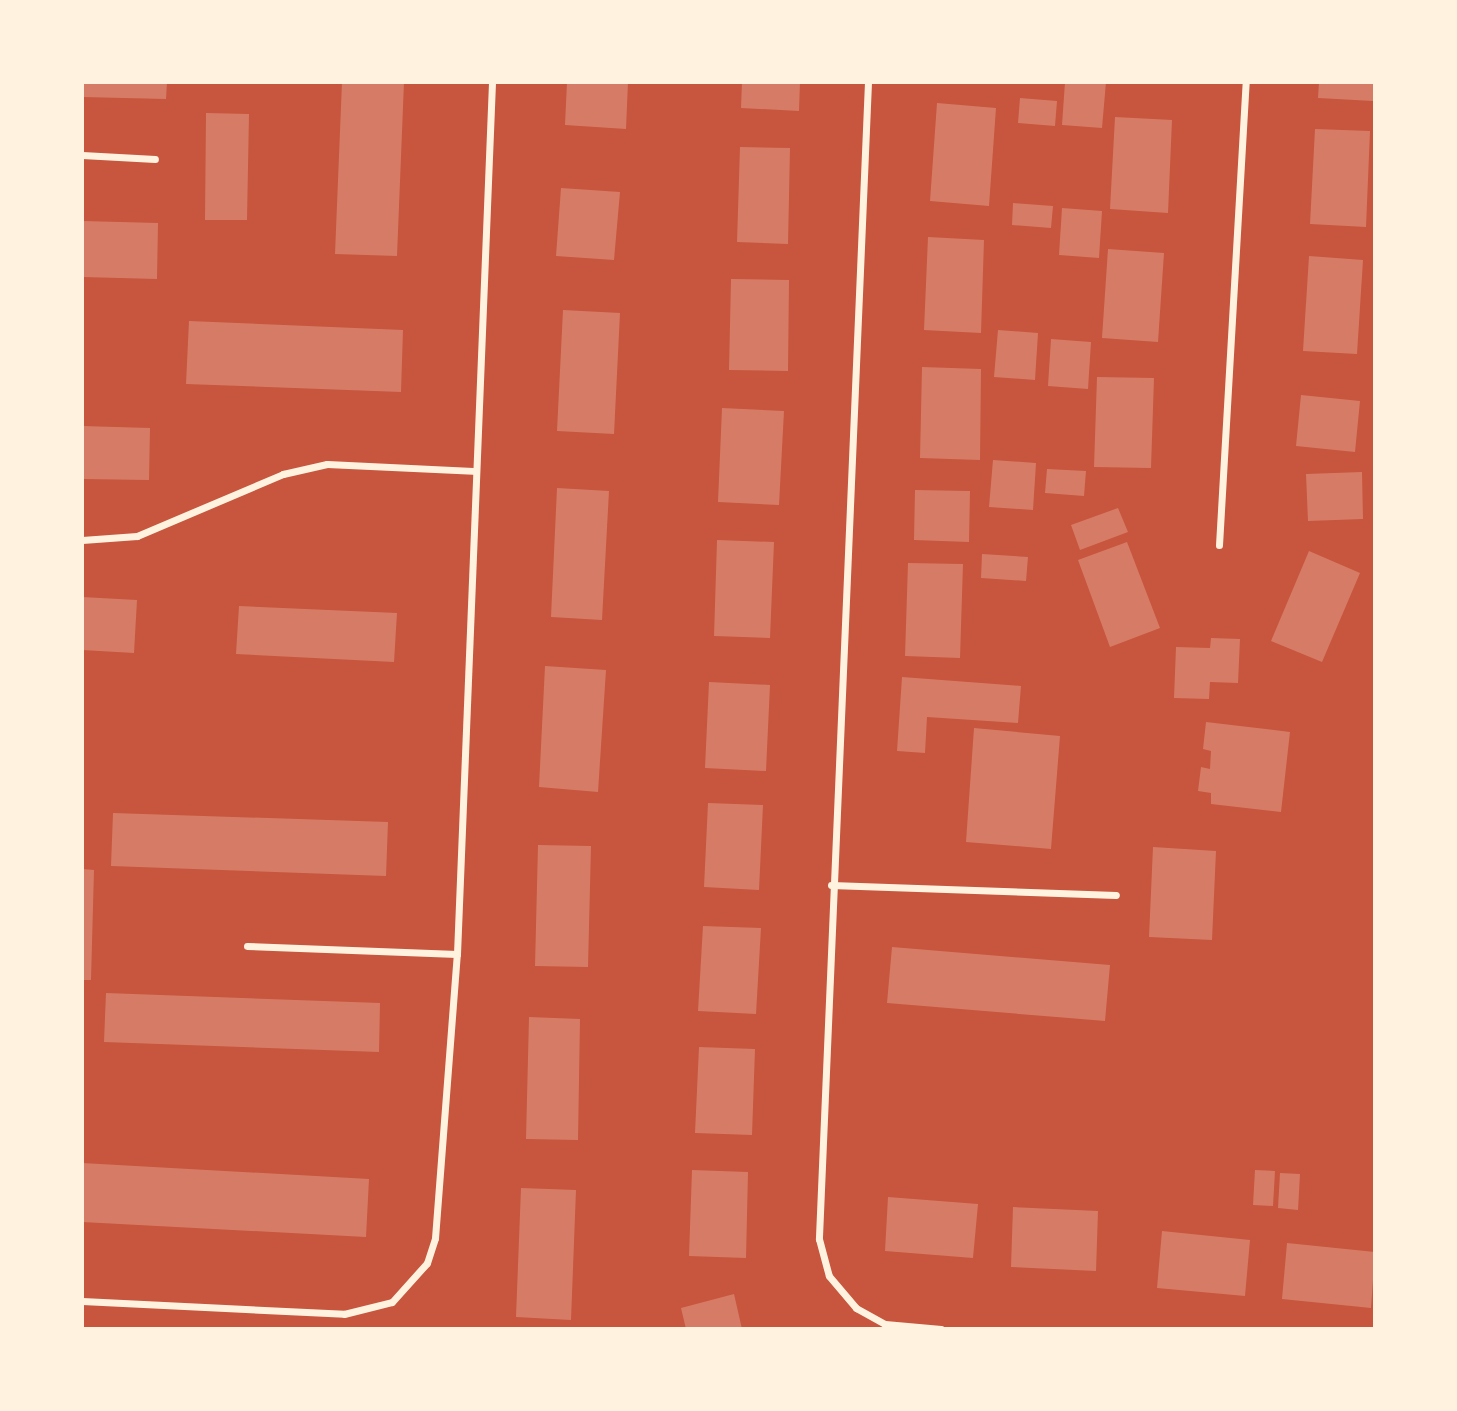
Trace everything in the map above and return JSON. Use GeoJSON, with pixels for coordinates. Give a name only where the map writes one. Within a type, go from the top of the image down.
{"type":"FeatureCollection","features":[{"type":"Feature","properties":{"kind":"street"},"geometry":{"type":"LineString","coordinates":[[82,1301],[344,1314],[392,1303],[411,1286],[435,1238],[457,954],[473,471],[492,82]]}},
{"type":"Feature","properties":{"kind":"street"},"geometry":{"type":"LineString","coordinates":[[869,82],[831,885],[819,1239],[829,1276],[856,1308],[885,1324],[941,1329]]}},
{"type":"Feature","properties":{"kind":"street"},"geometry":{"type":"LineString","coordinates":[[1219,545],[1246,82]]}},
{"type":"Feature","properties":{"kind":"street"},"geometry":{"type":"LineString","coordinates":[[82,155],[155,159]]}},
{"type":"Feature","properties":{"kind":"street"},"geometry":{"type":"LineString","coordinates":[[82,540],[137,536],[282,474],[327,464],[473,471]]}},
{"type":"Feature","properties":{"kind":"street"},"geometry":{"type":"LineString","coordinates":[[831,885],[1116,895]]}},
{"type":"Feature","properties":{"kind":"street"},"geometry":{"type":"LineString","coordinates":[[247,946],[457,954]]}},
{"type":"Feature","properties":{"kind":"building"},"geometry":{"type":"Polygon","coordinates":[[[82,82],[167,82],[166,99],[82,97],[82,82]]]}},
{"type":"Feature","properties":{"kind":"building"},"geometry":{"type":"Polygon","coordinates":[[[342,82],[404,82],[397,256],[335,254],[342,82]]]}},
{"type":"Feature","properties":{"kind":"building"},"geometry":{"type":"Polygon","coordinates":[[[567,82],[628,82],[626,129],[565,125],[567,82]]]}},
{"type":"Feature","properties":{"kind":"building"},"geometry":{"type":"Polygon","coordinates":[[[742,82],[800,82],[799,111],[741,108],[742,82]]]}},
{"type":"Feature","properties":{"kind":"building"},"geometry":{"type":"Polygon","coordinates":[[[1065,82],[1106,82],[1102,128],[1062,125],[1065,82]]]}},
{"type":"Feature","properties":{"kind":"building"},"geometry":{"type":"Polygon","coordinates":[[[1319,82],[1374,82],[1373,101],[1318,98],[1319,82]]]}},
{"type":"Feature","properties":{"kind":"building"},"geometry":{"type":"Polygon","coordinates":[[[1020,98],[1057,101],[1055,126],[1018,123],[1020,98]]]}},
{"type":"Feature","properties":{"kind":"building"},"geometry":{"type":"Polygon","coordinates":[[[937,103],[996,108],[989,206],[930,201],[937,103]]]}},
{"type":"Feature","properties":{"kind":"building"},"geometry":{"type":"Polygon","coordinates":[[[206,113],[249,114],[247,220],[205,220],[206,113]]]}},
{"type":"Feature","properties":{"kind":"building"},"geometry":{"type":"Polygon","coordinates":[[[1115,117],[1172,120],[1168,213],[1110,209],[1115,117]]]}},
{"type":"Feature","properties":{"kind":"building"},"geometry":{"type":"Polygon","coordinates":[[[1315,129],[1370,131],[1366,227],[1310,224],[1315,129]]]}},
{"type":"Feature","properties":{"kind":"building"},"geometry":{"type":"Polygon","coordinates":[[[740,147],[790,148],[788,244],[737,242],[740,147]]]}},
{"type":"Feature","properties":{"kind":"building"},"geometry":{"type":"Polygon","coordinates":[[[561,188],[620,192],[614,260],[556,256],[561,188]]]}},
{"type":"Feature","properties":{"kind":"building"},"geometry":{"type":"Polygon","coordinates":[[[1013,203],[1053,206],[1051,228],[1012,225],[1013,203]]]}},
{"type":"Feature","properties":{"kind":"building"},"geometry":{"type":"Polygon","coordinates":[[[1062,208],[1102,211],[1099,258],[1059,255],[1062,208]]]}},
{"type":"Feature","properties":{"kind":"building"},"geometry":{"type":"Polygon","coordinates":[[[82,221],[158,223],[157,279],[82,277],[82,221]]]}},
{"type":"Feature","properties":{"kind":"building"},"geometry":{"type":"Polygon","coordinates":[[[928,237],[984,240],[981,333],[924,330],[928,237]]]}},
{"type":"Feature","properties":{"kind":"building"},"geometry":{"type":"Polygon","coordinates":[[[1108,249],[1164,253],[1158,342],[1102,338],[1108,249]]]}},
{"type":"Feature","properties":{"kind":"building"},"geometry":{"type":"Polygon","coordinates":[[[1309,256],[1363,260],[1357,354],[1303,351],[1309,256]]]}},
{"type":"Feature","properties":{"kind":"building"},"geometry":{"type":"Polygon","coordinates":[[[731,279],[789,280],[788,371],[729,370],[731,279]]]}},
{"type":"Feature","properties":{"kind":"building"},"geometry":{"type":"Polygon","coordinates":[[[563,310],[620,313],[614,434],[557,431],[563,310]]]}},
{"type":"Feature","properties":{"kind":"building"},"geometry":{"type":"Polygon","coordinates":[[[189,321],[403,330],[401,392],[186,384],[189,321]]]}},
{"type":"Feature","properties":{"kind":"building"},"geometry":{"type":"Polygon","coordinates":[[[998,330],[1038,333],[1035,380],[994,377],[998,330]]]}},
{"type":"Feature","properties":{"kind":"building"},"geometry":{"type":"Polygon","coordinates":[[[1051,339],[1091,342],[1088,389],[1048,386],[1051,339]]]}},
{"type":"Feature","properties":{"kind":"building"},"geometry":{"type":"Polygon","coordinates":[[[922,367],[981,369],[980,460],[920,458],[922,367]]]}},
{"type":"Feature","properties":{"kind":"building"},"geometry":{"type":"Polygon","coordinates":[[[1097,377],[1154,378],[1151,468],[1094,467],[1097,377]]]}},
{"type":"Feature","properties":{"kind":"building"},"geometry":{"type":"Polygon","coordinates":[[[1301,395],[1360,401],[1355,452],[1296,446],[1301,395]]]}},
{"type":"Feature","properties":{"kind":"building"},"geometry":{"type":"Polygon","coordinates":[[[722,408],[784,411],[779,505],[718,502],[722,408]]]}},
{"type":"Feature","properties":{"kind":"building"},"geometry":{"type":"Polygon","coordinates":[[[82,426],[150,428],[149,480],[82,479],[82,426]]]}},
{"type":"Feature","properties":{"kind":"building"},"geometry":{"type":"Polygon","coordinates":[[[993,460],[1036,463],[1033,510],[989,507],[993,460]]]}},
{"type":"Feature","properties":{"kind":"building"},"geometry":{"type":"Polygon","coordinates":[[[1047,469],[1086,471],[1084,496],[1045,493],[1047,469]]]}},
{"type":"Feature","properties":{"kind":"building"},"geometry":{"type":"Polygon","coordinates":[[[1362,472],[1363,519],[1308,521],[1306,474],[1362,472]]]}},
{"type":"Feature","properties":{"kind":"building"},"geometry":{"type":"Polygon","coordinates":[[[557,488],[609,491],[602,620],[551,617],[557,488]]]}},
{"type":"Feature","properties":{"kind":"building"},"geometry":{"type":"Polygon","coordinates":[[[915,490],[970,491],[969,542],[914,540],[915,490]]]}},
{"type":"Feature","properties":{"kind":"building"},"geometry":{"type":"Polygon","coordinates":[[[1118,508],[1128,532],[1080,550],[1071,525],[1118,508]]]}},
{"type":"Feature","properties":{"kind":"building"},"geometry":{"type":"Polygon","coordinates":[[[717,540],[774,542],[770,638],[714,636],[717,540]]]}},
{"type":"Feature","properties":{"kind":"building"},"geometry":{"type":"Polygon","coordinates":[[[1127,542],[1160,628],[1110,647],[1078,560],[1127,542]]]}},
{"type":"Feature","properties":{"kind":"building"},"geometry":{"type":"Polygon","coordinates":[[[1309,551],[1360,573],[1322,662],[1271,641],[1309,551]]]}},
{"type":"Feature","properties":{"kind":"building"},"geometry":{"type":"Polygon","coordinates":[[[982,554],[1028,557],[1026,581],[981,578],[982,554]]]}},
{"type":"Feature","properties":{"kind":"building"},"geometry":{"type":"Polygon","coordinates":[[[908,563],[963,564],[960,658],[905,656],[908,563]]]}},
{"type":"Feature","properties":{"kind":"building"},"geometry":{"type":"Polygon","coordinates":[[[82,597],[137,600],[134,653],[82,650],[82,597]]]}},
{"type":"Feature","properties":{"kind":"building"},"geometry":{"type":"Polygon","coordinates":[[[239,606],[397,613],[394,662],[236,654],[239,606]]]}},
{"type":"Feature","properties":{"kind":"building"},"geometry":{"type":"Polygon","coordinates":[[[1211,638],[1240,639],[1238,683],[1210,682],[1209,699],[1174,698],[1176,647],[1210,648],[1211,638]]]}},
{"type":"Feature","properties":{"kind":"building"},"geometry":{"type":"Polygon","coordinates":[[[545,666],[606,670],[598,792],[539,787],[545,666]]]}},
{"type":"Feature","properties":{"kind":"building"},"geometry":{"type":"Polygon","coordinates":[[[902,677],[1021,686],[1018,723],[927,717],[925,753],[897,751],[902,677]]]}},
{"type":"Feature","properties":{"kind":"building"},"geometry":{"type":"Polygon","coordinates":[[[709,682],[770,685],[766,771],[705,768],[709,682]]]}},
{"type":"Feature","properties":{"kind":"building"},"geometry":{"type":"Polygon","coordinates":[[[1206,722],[1290,732],[1281,812],[1211,804],[1211,793],[1198,791],[1201,767],[1210,769],[1211,751],[1203,749],[1206,722]]]}},
{"type":"Feature","properties":{"kind":"building"},"geometry":{"type":"Polygon","coordinates":[[[974,728],[1060,736],[1051,849],[966,842],[974,728]]]}},
{"type":"Feature","properties":{"kind":"building"},"geometry":{"type":"Polygon","coordinates":[[[708,803],[763,805],[759,890],[704,887],[708,803]]]}},
{"type":"Feature","properties":{"kind":"building"},"geometry":{"type":"Polygon","coordinates":[[[113,813],[388,822],[386,876],[111,866],[113,813]]]}},
{"type":"Feature","properties":{"kind":"building"},"geometry":{"type":"Polygon","coordinates":[[[538,845],[591,846],[588,967],[535,966],[538,845]]]}},
{"type":"Feature","properties":{"kind":"building"},"geometry":{"type":"Polygon","coordinates":[[[1153,847],[1216,851],[1212,940],[1149,937],[1153,847]]]}},
{"type":"Feature","properties":{"kind":"building"},"geometry":{"type":"Polygon","coordinates":[[[82,869],[94,870],[91,980],[82,980],[82,869]]]}},
{"type":"Feature","properties":{"kind":"building"},"geometry":{"type":"Polygon","coordinates":[[[703,926],[761,928],[756,1014],[698,1011],[703,926]]]}},
{"type":"Feature","properties":{"kind":"building"},"geometry":{"type":"Polygon","coordinates":[[[892,947],[1110,965],[1105,1021],[887,1003],[892,947]]]}},
{"type":"Feature","properties":{"kind":"building"},"geometry":{"type":"Polygon","coordinates":[[[106,993],[380,1003],[379,1052],[104,1042],[106,993]]]}},
{"type":"Feature","properties":{"kind":"building"},"geometry":{"type":"Polygon","coordinates":[[[529,1017],[580,1019],[578,1140],[526,1139],[529,1017]]]}},
{"type":"Feature","properties":{"kind":"building"},"geometry":{"type":"Polygon","coordinates":[[[699,1047],[755,1049],[752,1135],[695,1133],[699,1047]]]}},
{"type":"Feature","properties":{"kind":"building"},"geometry":{"type":"Polygon","coordinates":[[[82,1163],[369,1179],[366,1237],[82,1222],[82,1163]]]}},
{"type":"Feature","properties":{"kind":"building"},"geometry":{"type":"Polygon","coordinates":[[[692,1170],[748,1172],[746,1258],[689,1256],[692,1170]]]}},
{"type":"Feature","properties":{"kind":"building"},"geometry":{"type":"Polygon","coordinates":[[[1255,1170],[1275,1171],[1273,1206],[1253,1205],[1255,1170]]]}},
{"type":"Feature","properties":{"kind":"building"},"geometry":{"type":"Polygon","coordinates":[[[1280,1173],[1300,1174],[1298,1210],[1278,1208],[1280,1173]]]}},
{"type":"Feature","properties":{"kind":"building"},"geometry":{"type":"Polygon","coordinates":[[[521,1188],[576,1190],[571,1320],[516,1317],[521,1188]]]}},
{"type":"Feature","properties":{"kind":"building"},"geometry":{"type":"Polygon","coordinates":[[[888,1197],[978,1204],[973,1258],[885,1251],[888,1197]]]}},
{"type":"Feature","properties":{"kind":"building"},"geometry":{"type":"Polygon","coordinates":[[[1013,1207],[1098,1211],[1096,1271],[1011,1267],[1013,1207]]]}},
{"type":"Feature","properties":{"kind":"building"},"geometry":{"type":"Polygon","coordinates":[[[1162,1231],[1250,1240],[1245,1296],[1157,1288],[1162,1231]]]}},
{"type":"Feature","properties":{"kind":"building"},"geometry":{"type":"Polygon","coordinates":[[[1287,1243],[1375,1252],[1371,1308],[1282,1299],[1287,1243]]]}},
{"type":"Feature","properties":{"kind":"building"},"geometry":{"type":"Polygon","coordinates":[[[734,1294],[742,1329],[686,1329],[681,1308],[734,1294]]]}}]}
